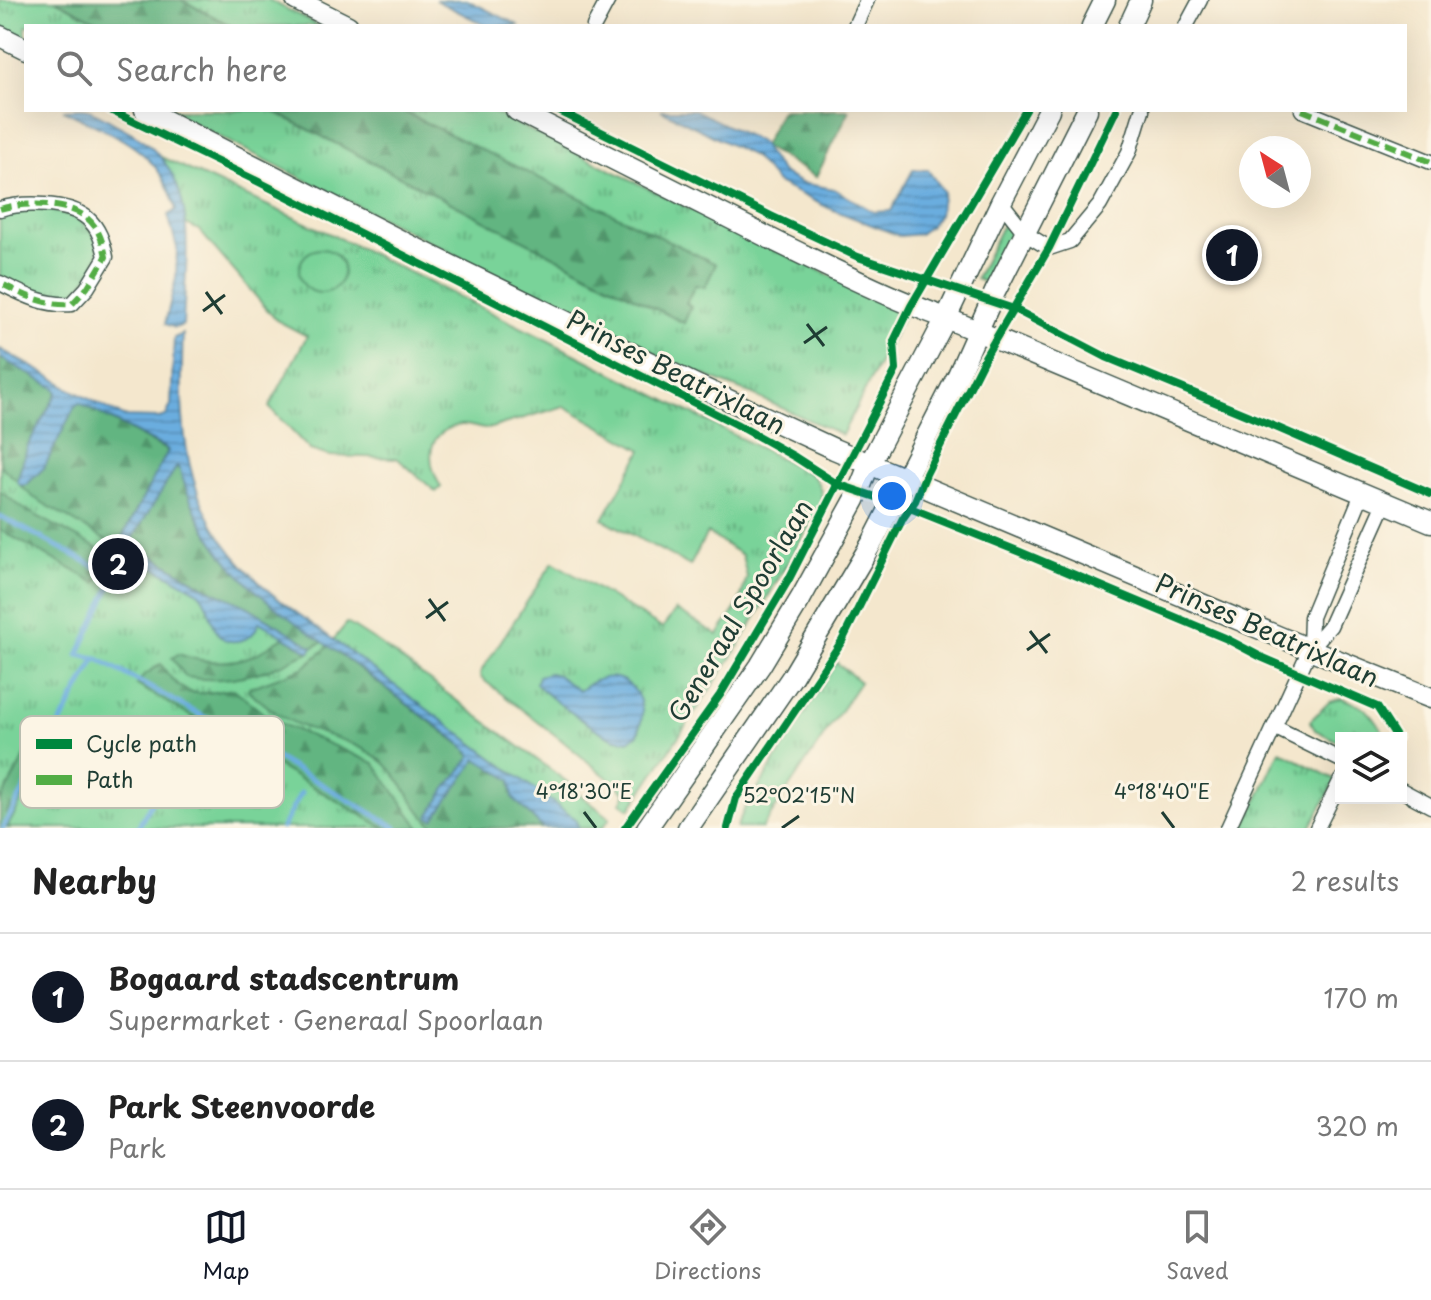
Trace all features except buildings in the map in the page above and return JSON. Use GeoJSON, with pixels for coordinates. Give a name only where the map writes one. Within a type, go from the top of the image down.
{"type":"FeatureCollection","features":[{"type":"Feature","properties":{"kind":"main road"},"geometry":{"type":"LineString","coordinates":[[296,0],[324,6],[346,24]]}},
{"type":"Feature","properties":{"kind":"main road"},"geometry":{"type":"LineString","coordinates":[[1093,24],[1105,0]]}},
{"type":"Feature","properties":{"kind":"main road"},"geometry":{"type":"LineString","coordinates":[[1130,24],[1141,0]]}},
{"type":"Feature","properties":{"kind":"main road"},"geometry":{"type":"LineString","coordinates":[[0,36],[24,48]]}},
{"type":"Feature","properties":{"kind":"main road","name":"Prinses Beatrixlaan"},"geometry":{"type":"LineString","coordinates":[[149,112],[438,259],[869,465],[1431,698]]}},
{"type":"Feature","properties":{"kind":"main road","name":"Generaal Spoorlaan"},"geometry":{"type":"LineString","coordinates":[[647,828],[760,666],[801,598],[847,514],[1048,112]]}},
{"type":"Feature","properties":{"kind":"main road"},"geometry":{"type":"LineString","coordinates":[[688,828],[792,677],[873,541],[1086,112]]}},
{"type":"Feature","properties":{"kind":"main road"},"geometry":{"type":"LineString","coordinates":[[544,116],[802,254],[911,306],[1431,522]]}},
{"type":"Feature","properties":{"kind":"street"},"geometry":{"type":"LineString","coordinates":[[595,24],[608,0]]}},
{"type":"Feature","properties":{"kind":"street"},"geometry":{"type":"LineString","coordinates":[[856,24],[867,0]]}},
{"type":"Feature","properties":{"kind":"street"},"geometry":{"type":"LineString","coordinates":[[1187,24],[1200,0]]}},
{"type":"Feature","properties":{"kind":"street"},"geometry":{"type":"LineString","coordinates":[[1001,202],[1026,234],[1049,248],[1070,241],[1100,205],[1129,152],[1141,112]]}},
{"type":"Feature","properties":{"kind":"street"},"geometry":{"type":"LineString","coordinates":[[1307,112],[1431,162]]}},
{"type":"Feature","properties":{"kind":"street"},"geometry":{"type":"LineString","coordinates":[[0,209],[14,204],[55,205],[86,216],[101,236],[106,257],[87,288],[72,304],[55,305],[29,298],[0,283]]}},
{"type":"Feature","properties":{"kind":"street"},"geometry":{"type":"LineString","coordinates":[[1310,649],[1311,617],[1362,494]]}},
{"type":"Feature","properties":{"kind":"street"},"geometry":{"type":"LineString","coordinates":[[1228,828],[1310,649],[1330,626],[1385,503]]}},
{"type":"Feature","properties":{"kind":"street"},"geometry":{"type":"LineString","coordinates":[[1274,727],[1335,757]]}},
{"type":"Feature","properties":{"kind":"street"},"geometry":{"type":"LineString","coordinates":[[1317,828],[1335,792]]}},
{"type":"Feature","properties":{"kind":"street"},"geometry":{"type":"LineString","coordinates":[[1407,793],[1431,806]]}},
{"type":"Feature","properties":{"kind":"green space"},"geometry":{"type":"Polygon","coordinates":[[[0,0],[55,0],[102,24],[24,24],[24,38],[0,26],[0,0]]]}},
{"type":"Feature","properties":{"kind":"green space"},"geometry":{"type":"Polygon","coordinates":[[[55,0],[181,0],[228,24],[102,24],[55,0]]]}},
{"type":"Feature","properties":{"kind":"green space"},"geometry":{"type":"Polygon","coordinates":[[[181,0],[269,0],[316,24],[228,24],[181,0]]]}},
{"type":"Feature","properties":{"kind":"green space"},"geometry":{"type":"Polygon","coordinates":[[[170,112],[275,112],[684,323],[686,304],[695,284],[625,221],[404,112],[493,112],[906,311],[842,435],[666,360],[170,112]]]}},
{"type":"Feature","properties":{"kind":"green space"},"geometry":{"type":"Polygon","coordinates":[[[275,112],[404,112],[716,264],[705,287],[695,285],[686,303],[691,307],[684,323],[275,112]]]}},
{"type":"Feature","properties":{"kind":"green space"},"geometry":{"type":"Polygon","coordinates":[[[780,112],[849,112],[816,177],[763,146],[780,112]]]}},
{"type":"Feature","properties":{"kind":"green space"},"geometry":{"type":"Polygon","coordinates":[[[161,157],[341,239],[545,339],[809,473],[816,480],[821,492],[821,506],[736,651],[630,809],[621,803],[626,793],[481,678],[480,673],[553,562],[662,628],[676,610],[718,635],[739,603],[747,577],[742,555],[707,533],[690,566],[603,519],[642,450],[564,406],[489,428],[461,425],[449,428],[435,441],[432,449],[433,468],[441,487],[436,492],[397,458],[329,456],[310,450],[269,407],[307,336],[276,320],[199,230],[186,224],[178,189],[161,157]]]}},
{"type":"Feature","properties":{"kind":"green space"},"geometry":{"type":"Polygon","coordinates":[[[36,207],[66,214],[80,221],[92,232],[97,243],[98,255],[87,278],[74,292],[59,299],[39,295],[0,276],[0,214],[36,207]]]}},
{"type":"Feature","properties":{"kind":"green space"},"geometry":{"type":"Polygon","coordinates":[[[1004,222],[1013,235],[989,284],[976,279],[1004,222]]]}},
{"type":"Feature","properties":{"kind":"green space"},"geometry":{"type":"Polygon","coordinates":[[[321,249],[337,255],[343,271],[337,287],[321,293],[305,287],[299,271],[305,255],[321,249]]]}},
{"type":"Feature","properties":{"kind":"green space"},"geometry":{"type":"Polygon","coordinates":[[[0,352],[214,536],[259,591],[333,640],[347,623],[380,644],[570,784],[610,818],[602,828],[0,828],[0,352]]]}},
{"type":"Feature","properties":{"kind":"green space"},"geometry":{"type":"Polygon","coordinates":[[[0,358],[55,388],[57,393],[28,445],[17,481],[0,462],[0,358]]]}},
{"type":"Feature","properties":{"kind":"green space"},"geometry":{"type":"Polygon","coordinates":[[[80,403],[168,451],[117,547],[33,497],[20,485],[26,485],[44,468],[75,405],[80,403]]]}},
{"type":"Feature","properties":{"kind":"green space"},"geometry":{"type":"Polygon","coordinates":[[[176,466],[203,526],[235,570],[275,606],[323,642],[313,647],[132,543],[131,539],[176,466]]]}},
{"type":"Feature","properties":{"kind":"green space"},"geometry":{"type":"Polygon","coordinates":[[[0,491],[24,509],[95,547],[110,560],[96,583],[0,530],[0,491]]]}},
{"type":"Feature","properties":{"kind":"green space"},"geometry":{"type":"Polygon","coordinates":[[[284,637],[310,652],[246,676],[222,679],[186,677],[172,658],[178,654],[208,661],[237,660],[256,654],[284,637]]]}},
{"type":"Feature","properties":{"kind":"green space"},"geometry":{"type":"Polygon","coordinates":[[[329,646],[469,751],[475,760],[479,759],[511,780],[513,798],[543,828],[437,828],[422,814],[383,762],[353,744],[292,722],[248,690],[303,668],[329,646]]]}},
{"type":"Feature","properties":{"kind":"green space"},"geometry":{"type":"Polygon","coordinates":[[[836,662],[860,682],[762,828],[736,828],[748,801],[836,662]]]}},
{"type":"Feature","properties":{"kind":"green space"},"geometry":{"type":"Polygon","coordinates":[[[161,664],[176,684],[184,689],[210,693],[234,689],[266,716],[191,716],[137,685],[144,675],[161,664]]]}},
{"type":"Feature","properties":{"kind":"green space"},"geometry":{"type":"Polygon","coordinates":[[[1341,698],[1358,705],[1369,712],[1383,732],[1335,732],[1335,740],[1315,730],[1310,721],[1329,702],[1341,698]]]}},
{"type":"Feature","properties":{"kind":"green space"},"geometry":{"type":"Polygon","coordinates":[[[284,725],[374,763],[420,828],[384,828],[284,770],[284,725]]]}},
{"type":"Feature","properties":{"kind":"green space"},"geometry":{"type":"Polygon","coordinates":[[[1280,751],[1335,779],[1310,828],[1244,828],[1280,751]]]}},
{"type":"Feature","properties":{"kind":"green space"},"geometry":{"type":"Polygon","coordinates":[[[20,765],[20,803],[7,828],[0,828],[0,802],[20,765]]]}},
{"type":"Feature","properties":{"kind":"water"},"geometry":{"type":"Polygon","coordinates":[[[435,0],[467,0],[516,24],[483,24],[435,0]]]}},
{"type":"Feature","properties":{"kind":"water"},"geometry":{"type":"Polygon","coordinates":[[[67,112],[94,112],[148,144],[166,164],[178,187],[187,239],[183,325],[175,328],[165,324],[176,278],[177,248],[168,215],[176,210],[159,172],[133,146],[67,112]]]}},
{"type":"Feature","properties":{"kind":"water"},"geometry":{"type":"Polygon","coordinates":[[[665,112],[699,112],[760,142],[782,173],[801,183],[834,189],[874,212],[891,211],[913,170],[928,170],[943,192],[939,214],[919,234],[900,236],[831,209],[777,183],[753,156],[665,112]]]}},
{"type":"Feature","properties":{"kind":"water"},"geometry":{"type":"Polygon","coordinates":[[[183,334],[183,412],[186,447],[194,480],[206,511],[223,540],[246,569],[277,598],[575,819],[579,828],[543,828],[513,798],[511,780],[477,759],[434,819],[430,818],[445,790],[471,754],[446,732],[258,593],[220,552],[204,528],[177,466],[132,543],[204,587],[248,607],[313,647],[310,652],[259,622],[248,637],[225,640],[216,630],[197,591],[117,547],[167,449],[80,403],[75,406],[44,468],[26,485],[20,485],[17,481],[28,445],[57,393],[55,388],[0,358],[0,349],[124,417],[159,418],[166,416],[171,405],[174,338],[183,334]]]}},
{"type":"Feature","properties":{"kind":"water"},"geometry":{"type":"Polygon","coordinates":[[[549,673],[557,675],[579,691],[603,678],[626,682],[640,700],[642,718],[638,734],[629,741],[616,739],[574,714],[536,683],[538,676],[549,673]]]}},
{"type":"Feature","properties":{"kind":"waterway"},"geometry":{"type":"LineString","coordinates":[[0,516],[115,577],[78,655],[96,658]]}},
{"type":"Feature","properties":{"kind":"waterway"},"geometry":{"type":"LineString","coordinates":[[64,716],[96,658],[202,716]]}},
{"type":"Feature","properties":{"kind":"waterway"},"geometry":{"type":"LineString","coordinates":[[284,763],[397,828]]}},
{"type":"Feature","properties":{"kind":"waterway"},"geometry":{"type":"LineString","coordinates":[[282,828],[301,793]]}},
{"type":"Feature","properties":{"kind":"waterway"},"geometry":{"type":"LineString","coordinates":[[3,828],[20,797]]}},
{"type":"Feature","properties":{"kind":"waterway"},"geometry":{"type":"LineString","coordinates":[[138,828],[148,808]]}},
{"type":"Feature","properties":{"kind":"marked path"},"geometry":{"type":"LineString","coordinates":[[1307,112],[1431,162]]}},
{"type":"Feature","properties":{"kind":"marked path"},"geometry":{"type":"LineString","coordinates":[[0,209],[45,205],[79,213],[97,231],[106,257],[87,288],[72,304],[44,301],[0,283]]}},
{"type":"Feature","properties":{"kind":"cycle path"},"geometry":{"type":"LineString","coordinates":[[114,112],[736,424],[837,484],[915,510],[1225,638],[1261,657],[1377,707],[1393,732]]}},
{"type":"Feature","properties":{"kind":"cycle path"},"geometry":{"type":"LineString","coordinates":[[561,112],[858,257],[1014,309],[1106,357],[1431,494]]}},
{"type":"Feature","properties":{"kind":"cycle path"},"geometry":{"type":"LineString","coordinates":[[625,828],[720,695],[789,579],[896,370],[894,341],[911,306],[1025,112]]}},
{"type":"Feature","properties":{"kind":"cycle path"},"geometry":{"type":"LineString","coordinates":[[728,828],[736,798],[842,641],[985,357],[1049,248],[1115,112]]}},
{"type":"Feature","properties":{"kind":"place","name":"Bogaard stadscentrum"},"geometry":{"type":"Point","coordinates":[1232,255]}},
{"type":"Feature","properties":{"kind":"place","name":"Park Steenvoorde"},"geometry":{"type":"Point","coordinates":[118,564]}}]}
